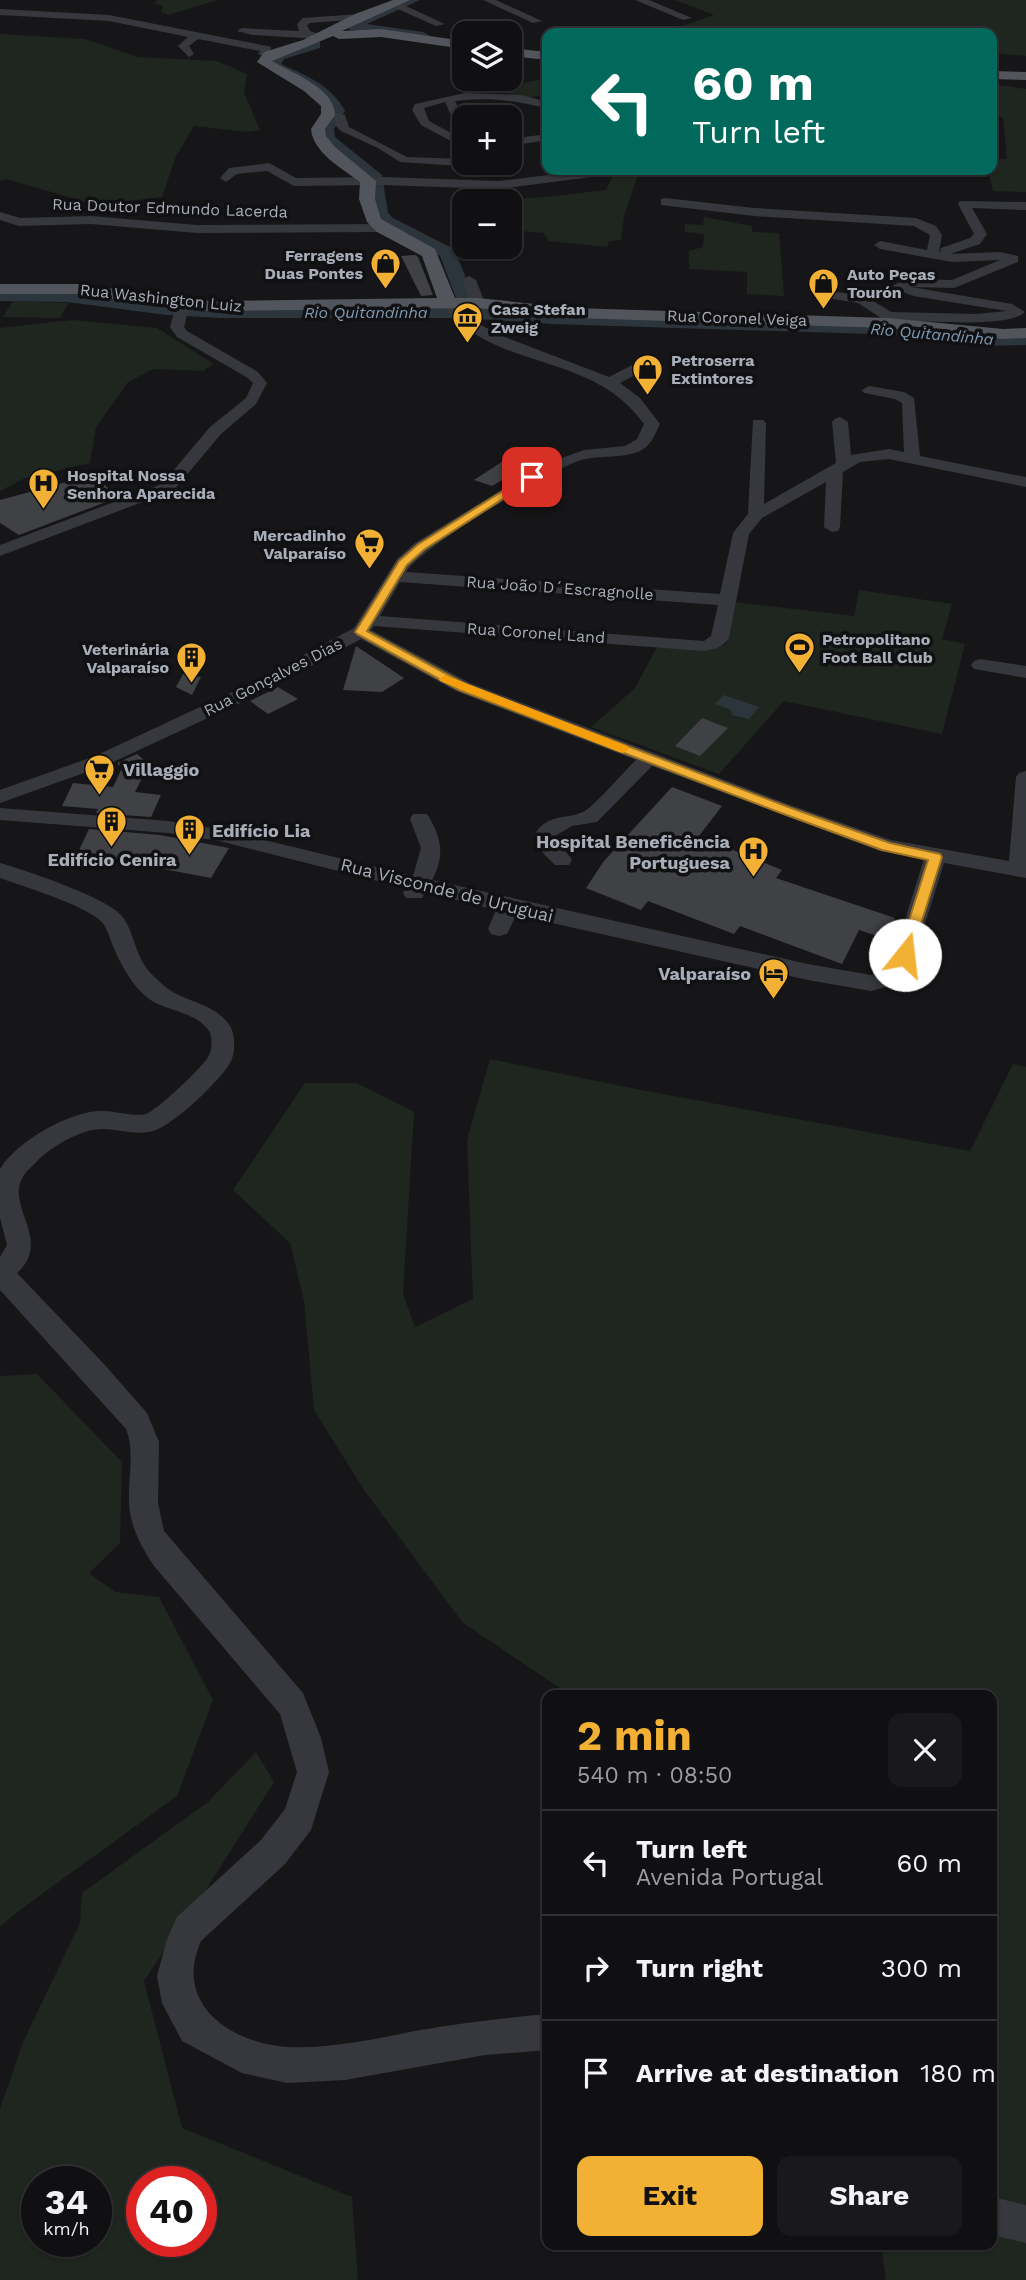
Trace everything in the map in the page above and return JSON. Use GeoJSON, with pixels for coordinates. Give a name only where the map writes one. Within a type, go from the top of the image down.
{"type":"FeatureCollection","features":[{"type":"Feature","properties":{"kind":"main road"},"geometry":{"type":"LineString","coordinates":[[400,4],[360,17],[308,43],[269,55],[264,62],[321,97],[328,105],[333,115],[317,132],[322,145],[375,181],[367,209],[373,222],[429,253],[452,309]]}},
{"type":"Feature","properties":{"kind":"main road"},"geometry":{"type":"LineString","coordinates":[[320,36],[381,33],[452,43]]}},
{"type":"Feature","properties":{"kind":"main road"},"geometry":{"type":"LineString","coordinates":[[522,53],[542,55]]}},
{"type":"Feature","properties":{"kind":"main road"},"geometry":{"type":"LineString","coordinates":[[997,75],[1026,76]]}},
{"type":"Feature","properties":{"kind":"main road","name":"Rua Washington Luiz"},"geometry":{"type":"LineString","coordinates":[[0,289],[97,290],[184,309],[452,309]]}},
{"type":"Feature","properties":{"kind":"main road","name":"Rua Coronel Veiga"},"geometry":{"type":"LineString","coordinates":[[452,309],[478,303],[574,313],[888,319],[1003,334],[1026,333]]}},
{"type":"Feature","properties":{"kind":"street"},"geometry":{"type":"LineString","coordinates":[[488,0],[537,21]]}},
{"type":"Feature","properties":{"kind":"street"},"geometry":{"type":"LineString","coordinates":[[640,0],[687,18]]}},
{"type":"Feature","properties":{"kind":"street"},"geometry":{"type":"LineString","coordinates":[[400,4],[440,24]]}},
{"type":"Feature","properties":{"kind":"street"},"geometry":{"type":"LineString","coordinates":[[133,10],[202,24]]}},
{"type":"Feature","properties":{"kind":"street"},"geometry":{"type":"LineString","coordinates":[[0,12],[109,18],[267,49],[262,54],[269,55]]}},
{"type":"Feature","properties":{"kind":"street"},"geometry":{"type":"LineString","coordinates":[[46,26],[60,26],[71,16]]}},
{"type":"Feature","properties":{"kind":"street"},"geometry":{"type":"LineString","coordinates":[[305,32],[302,24],[307,20],[360,17]]}},
{"type":"Feature","properties":{"kind":"street"},"geometry":{"type":"LineString","coordinates":[[234,29],[267,34],[305,32],[320,36]]}},
{"type":"Feature","properties":{"kind":"street"},"geometry":{"type":"LineString","coordinates":[[189,54],[183,46],[196,35]]}},
{"type":"Feature","properties":{"kind":"street"},"geometry":{"type":"LineString","coordinates":[[452,138],[425,123],[418,110],[419,106],[449,99],[506,97],[542,104]]}},
{"type":"Feature","properties":{"kind":"street"},"geometry":{"type":"LineString","coordinates":[[449,99],[452,106]]}},
{"type":"Feature","properties":{"kind":"street"},"geometry":{"type":"LineString","coordinates":[[333,115],[345,129],[382,146],[404,160],[452,162]]}},
{"type":"Feature","properties":{"kind":"street"},"geometry":{"type":"LineString","coordinates":[[522,141],[542,138]]}},
{"type":"Feature","properties":{"kind":"street"},"geometry":{"type":"LineString","coordinates":[[226,178],[233,171],[269,167],[294,183],[375,181],[499,185],[576,175]]}},
{"type":"Feature","properties":{"kind":"street"},"geometry":{"type":"LineString","coordinates":[[665,202],[754,212],[916,222],[926,225],[936,235],[932,255]]}},
{"type":"Feature","properties":{"kind":"street"},"geometry":{"type":"LineString","coordinates":[[932,255],[979,239],[981,234],[964,204],[1026,206]]}},
{"type":"Feature","properties":{"kind":"street","name":"Rua Doutor Edmundo Lacerda"},"geometry":{"type":"LineString","coordinates":[[1,216],[19,222],[91,220],[197,229],[381,228]]}},
{"type":"Feature","properties":{"kind":"street"},"geometry":{"type":"LineString","coordinates":[[838,296],[862,300],[888,319],[976,318],[1017,313],[1012,308],[897,287],[906,283],[954,284],[1013,260],[1006,256],[952,258],[880,245]]}},
{"type":"Feature","properties":{"kind":"street"},"geometry":{"type":"LineString","coordinates":[[469,280],[478,303]]}},
{"type":"Feature","properties":{"kind":"street"},"geometry":{"type":"LineString","coordinates":[[0,551],[168,487],[178,479],[206,440],[254,399],[260,383],[253,374],[181,334],[177,327],[184,309]]}},
{"type":"Feature","properties":{"kind":"street"},"geometry":{"type":"LineString","coordinates":[[452,309],[496,337],[610,383],[632,397],[645,410],[652,424],[644,442],[621,453],[590,454],[568,459],[539,473],[421,547],[403,563],[365,626],[463,687],[887,846],[935,857],[1023,871],[1026,777]]}},
{"type":"Feature","properties":{"kind":"street"},"geometry":{"type":"LineString","coordinates":[[610,383],[643,365]]}},
{"type":"Feature","properties":{"kind":"street"},"geometry":{"type":"LineString","coordinates":[[869,390],[899,395],[909,401],[912,458]]}},
{"type":"Feature","properties":{"kind":"street"},"geometry":{"type":"LineString","coordinates":[[832,527],[840,469],[841,422]]}},
{"type":"Feature","properties":{"kind":"street"},"geometry":{"type":"LineString","coordinates":[[756,515],[758,424]]}},
{"type":"Feature","properties":{"kind":"street"},"geometry":{"type":"LineString","coordinates":[[727,600],[741,533],[756,515],[855,459],[872,455],[912,458],[1026,482]]}},
{"type":"Feature","properties":{"kind":"street","name":"Rua João D´Escragnolle"},"geometry":{"type":"LineString","coordinates":[[394,576],[727,600]]}},
{"type":"Feature","properties":{"kind":"street","name":"Rua Coronel Land"},"geometry":{"type":"LineString","coordinates":[[365,626],[704,646],[714,644],[720,638],[727,600]]}},
{"type":"Feature","properties":{"kind":"street","name":"Rua Gonçalves Dias"},"geometry":{"type":"LineString","coordinates":[[0,797],[102,760],[189,720],[250,691],[365,626]]}},
{"type":"Feature","properties":{"kind":"street"},"geometry":{"type":"LineString","coordinates":[[980,665],[1026,672]]}},
{"type":"Feature","properties":{"kind":"street"},"geometry":{"type":"LineString","coordinates":[[562,860],[551,849],[544,835],[558,822],[569,818],[590,818],[648,758]]}},
{"type":"Feature","properties":{"kind":"street","name":"Rua Visconde de Uruguai"},"geometry":{"type":"LineString","coordinates":[[0,814],[192,831],[254,842],[416,889],[509,906],[808,972],[871,983],[899,976],[935,857]]}},
{"type":"Feature","properties":{"kind":"street"},"geometry":{"type":"LineString","coordinates":[[416,889],[430,861],[432,843],[420,819]]}},
{"type":"Feature","properties":{"kind":"street"},"geometry":{"type":"LineString","coordinates":[[0,870],[85,901],[106,914],[113,920],[132,964],[147,983],[157,993],[175,1003],[202,1013],[220,1028],[223,1042],[220,1060],[165,1116],[147,1124],[101,1120],[79,1123],[33,1150],[11,1172],[6,1192],[20,1245],[14,1261],[0,1273],[94,1371],[137,1422],[145,1441],[143,1503],[151,1536],[165,1556],[292,1704],[305,1738],[313,1772],[299,1818],[274,1852],[189,1929],[179,1951],[175,1976],[180,2003],[195,2028],[242,2055],[287,2065],[345,2063],[485,2037],[542,2032]]}},
{"type":"Feature","properties":{"kind":"street"},"geometry":{"type":"LineString","coordinates":[[499,929],[509,906]]}},
{"type":"Feature","properties":{"kind":"street"},"geometry":{"type":"LineString","coordinates":[[997,2217],[1026,2224]]}},
{"type":"Feature","properties":{"kind":"shaded area"},"geometry":{"type":"Polygon","coordinates":[[[158,0],[217,0],[168,15],[161,12],[163,6],[154,3],[158,0]]]}},
{"type":"Feature","properties":{"kind":"shaded area"},"geometry":{"type":"Polygon","coordinates":[[[675,0],[1026,0],[1026,56],[997,53],[997,28],[677,28],[714,15],[675,0]]]}},
{"type":"Feature","properties":{"kind":"shaded area"},"geometry":{"type":"Polygon","coordinates":[[[0,34],[85,39],[138,57],[217,61],[247,74],[244,92],[260,130],[246,132],[194,126],[176,156],[162,197],[97,205],[6,179],[0,181],[0,34]]]}},
{"type":"Feature","properties":{"kind":"shaded area"},"geometry":{"type":"Polygon","coordinates":[[[542,79],[542,95],[521,97],[506,92],[522,91],[522,83],[542,79]]]}},
{"type":"Feature","properties":{"kind":"shaded area"},"geometry":{"type":"Polygon","coordinates":[[[997,85],[1026,89],[1026,192],[993,191],[989,175],[997,175],[997,159],[1007,159],[1003,118],[997,117],[997,85]]]}},
{"type":"Feature","properties":{"kind":"shaded area"},"geometry":{"type":"Polygon","coordinates":[[[613,176],[637,177],[624,216],[621,240],[609,241],[607,247],[548,241],[544,233],[522,231],[522,198],[606,190],[613,176]]]}},
{"type":"Feature","properties":{"kind":"shaded area"},"geometry":{"type":"Polygon","coordinates":[[[704,217],[752,226],[752,232],[779,233],[784,296],[747,294],[747,272],[689,269],[689,251],[703,247],[704,234],[685,232],[685,224],[703,225],[704,217]]]}},
{"type":"Feature","properties":{"kind":"shaded area"},"geometry":{"type":"Polygon","coordinates":[[[13,301],[69,303],[60,318],[3,317],[13,301]]]}},
{"type":"Feature","properties":{"kind":"shaded area"},"geometry":{"type":"Polygon","coordinates":[[[72,320],[157,328],[214,364],[203,371],[153,369],[128,382],[96,427],[90,463],[25,478],[0,491],[0,328],[72,320]]]}},
{"type":"Feature","properties":{"kind":"shaded area","name":"Petropolitano Foot Ball Club"},"geometry":{"type":"Polygon","coordinates":[[[859,590],[952,604],[942,639],[965,644],[942,734],[784,701],[719,774],[591,727],[635,688],[657,647],[717,648],[726,644],[733,602],[854,616],[859,590]]]}},
{"type":"Feature","properties":{"kind":"shaded area"},"geometry":{"type":"Polygon","coordinates":[[[724,695],[759,707],[749,719],[732,715],[731,710],[715,704],[724,695]]]}},
{"type":"Feature","properties":{"kind":"shaded area"},"geometry":{"type":"Polygon","coordinates":[[[490,1059],[970,1151],[1013,1064],[1026,1067],[1026,2280],[886,2280],[882,2250],[997,2250],[997,1690],[563,1690],[463,1623],[364,1490],[314,1410],[304,1301],[290,1243],[233,1190],[305,1083],[356,1083],[414,1112],[403,1294],[415,1327],[473,1299],[467,1140],[490,1059]]]}},
{"type":"Feature","properties":{"kind":"shaded area"},"geometry":{"type":"Polygon","coordinates":[[[37,1374],[122,1462],[120,1543],[89,1573],[115,1592],[159,1597],[213,1700],[177,1796],[0,1927],[0,1376],[37,1374]]]}},
{"type":"Feature","properties":{"kind":"shaded area"},"geometry":{"type":"Polygon","coordinates":[[[256,1752],[274,1782],[144,1981],[182,2128],[352,2197],[358,2280],[0,2280],[0,2109],[23,2042],[80,1923],[82,1893],[208,1802],[256,1752]]]}},
{"type":"Feature","properties":{"kind":"building"},"geometry":{"type":"Polygon","coordinates":[[[415,255],[433,295],[421,296],[401,256],[415,255]]]}},
{"type":"Feature","properties":{"kind":"building"},"geometry":{"type":"Polygon","coordinates":[[[503,461],[522,468],[492,486],[474,480],[503,461]]]}},
{"type":"Feature","properties":{"kind":"building","name":"Hospital Nossa Senhora Aparecida"},"geometry":{"type":"Polygon","coordinates":[[[92,475],[119,497],[19,535],[0,523],[0,500],[92,475]]]}},
{"type":"Feature","properties":{"kind":"building"},"geometry":{"type":"Polygon","coordinates":[[[356,646],[404,678],[382,692],[343,690],[356,646]]]}},
{"type":"Feature","properties":{"kind":"building"},"geometry":{"type":"Polygon","coordinates":[[[183,674],[201,677],[192,695],[176,687],[183,674]]]}},
{"type":"Feature","properties":{"kind":"building"},"geometry":{"type":"Polygon","coordinates":[[[278,687],[298,699],[268,714],[250,701],[278,687]]]}},
{"type":"Feature","properties":{"kind":"building"},"geometry":{"type":"Polygon","coordinates":[[[702,718],[728,728],[700,756],[675,746],[702,718]]]}},
{"type":"Feature","properties":{"kind":"building"},"geometry":{"type":"Polygon","coordinates":[[[137,754],[149,764],[135,792],[161,795],[151,817],[96,813],[98,809],[62,806],[73,783],[113,787],[122,768],[117,763],[137,754]]]}},
{"type":"Feature","properties":{"kind":"building"},"geometry":{"type":"Polygon","coordinates":[[[672,787],[722,806],[699,836],[782,870],[776,878],[895,918],[883,938],[859,930],[842,964],[740,926],[734,934],[648,901],[641,910],[586,888],[604,861],[672,787]]]}},
{"type":"Feature","properties":{"kind":"building"},"geometry":{"type":"Polygon","coordinates":[[[89,829],[160,835],[229,848],[211,878],[137,864],[74,861],[89,829]]]}},
{"type":"Feature","properties":{"kind":"waterway"},"geometry":{"type":"LineString","coordinates":[[351,26],[413,0]]}},
{"type":"Feature","properties":{"kind":"waterway"},"geometry":{"type":"LineString","coordinates":[[352,26],[423,36]]}},
{"type":"Feature","properties":{"kind":"waterway"},"geometry":{"type":"LineString","coordinates":[[315,45],[279,56],[273,66],[310,83],[327,95],[337,111],[326,129],[327,139],[376,178],[380,214],[387,222],[448,253],[471,312]]}},
{"type":"Feature","properties":{"kind":"waterway","name":"Rio Quitandinha"},"geometry":{"type":"LineString","coordinates":[[0,295],[67,296],[167,309],[220,312],[465,312],[551,318],[903,329],[973,340],[1026,339]]}},
{"type":"Feature","properties":{"kind":"slow traffic"},"geometry":{"type":"LineString","coordinates":[[445,679],[623,749]]}},
{"type":"Feature","properties":{"kind":"place","name":"Ferragens Duas Pontes"},"geometry":{"type":"Point","coordinates":[386,291]}},
{"type":"Feature","properties":{"kind":"place","name":"Auto Peças Tourón"},"geometry":{"type":"Point","coordinates":[824,310]}},
{"type":"Feature","properties":{"kind":"place","name":"Casa Stefan Zweig"},"geometry":{"type":"Point","coordinates":[468,345]}},
{"type":"Feature","properties":{"kind":"place","name":"Petroserra Extintores"},"geometry":{"type":"Point","coordinates":[648,396]}},
{"type":"Feature","properties":{"kind":"place","name":"Hospital Nossa Senhora Aparecida"},"geometry":{"type":"Point","coordinates":[44,511]}},
{"type":"Feature","properties":{"kind":"place","name":"Mercadinho Valparaíso"},"geometry":{"type":"Point","coordinates":[369,571]}},
{"type":"Feature","properties":{"kind":"place","name":"Petropolitano Foot Ball Club"},"geometry":{"type":"Point","coordinates":[799,675]}},
{"type":"Feature","properties":{"kind":"place","name":"Veterinária Valparaíso"},"geometry":{"type":"Point","coordinates":[192,685]}},
{"type":"Feature","properties":{"kind":"place","name":"Villaggio"},"geometry":{"type":"Point","coordinates":[100,796]}},
{"type":"Feature","properties":{"kind":"place","name":"Edifício Cenira"},"geometry":{"type":"Point","coordinates":[112,848]}},
{"type":"Feature","properties":{"kind":"place","name":"Edifício Lia"},"geometry":{"type":"Point","coordinates":[189,857]}},
{"type":"Feature","properties":{"kind":"place","name":"Hospital Beneficência Portuguesa"},"geometry":{"type":"Point","coordinates":[753,878]}},
{"type":"Feature","properties":{"kind":"place","name":"Valparaíso"},"geometry":{"type":"Point","coordinates":[774,1000]}},
{"type":"Feature","properties":{"kind":"route"},"geometry":{"type":"LineString","coordinates":[[532,477],[421,547],[403,563],[361,632],[463,687],[786,810],[887,846],[935,857],[905,955]]}}]}
